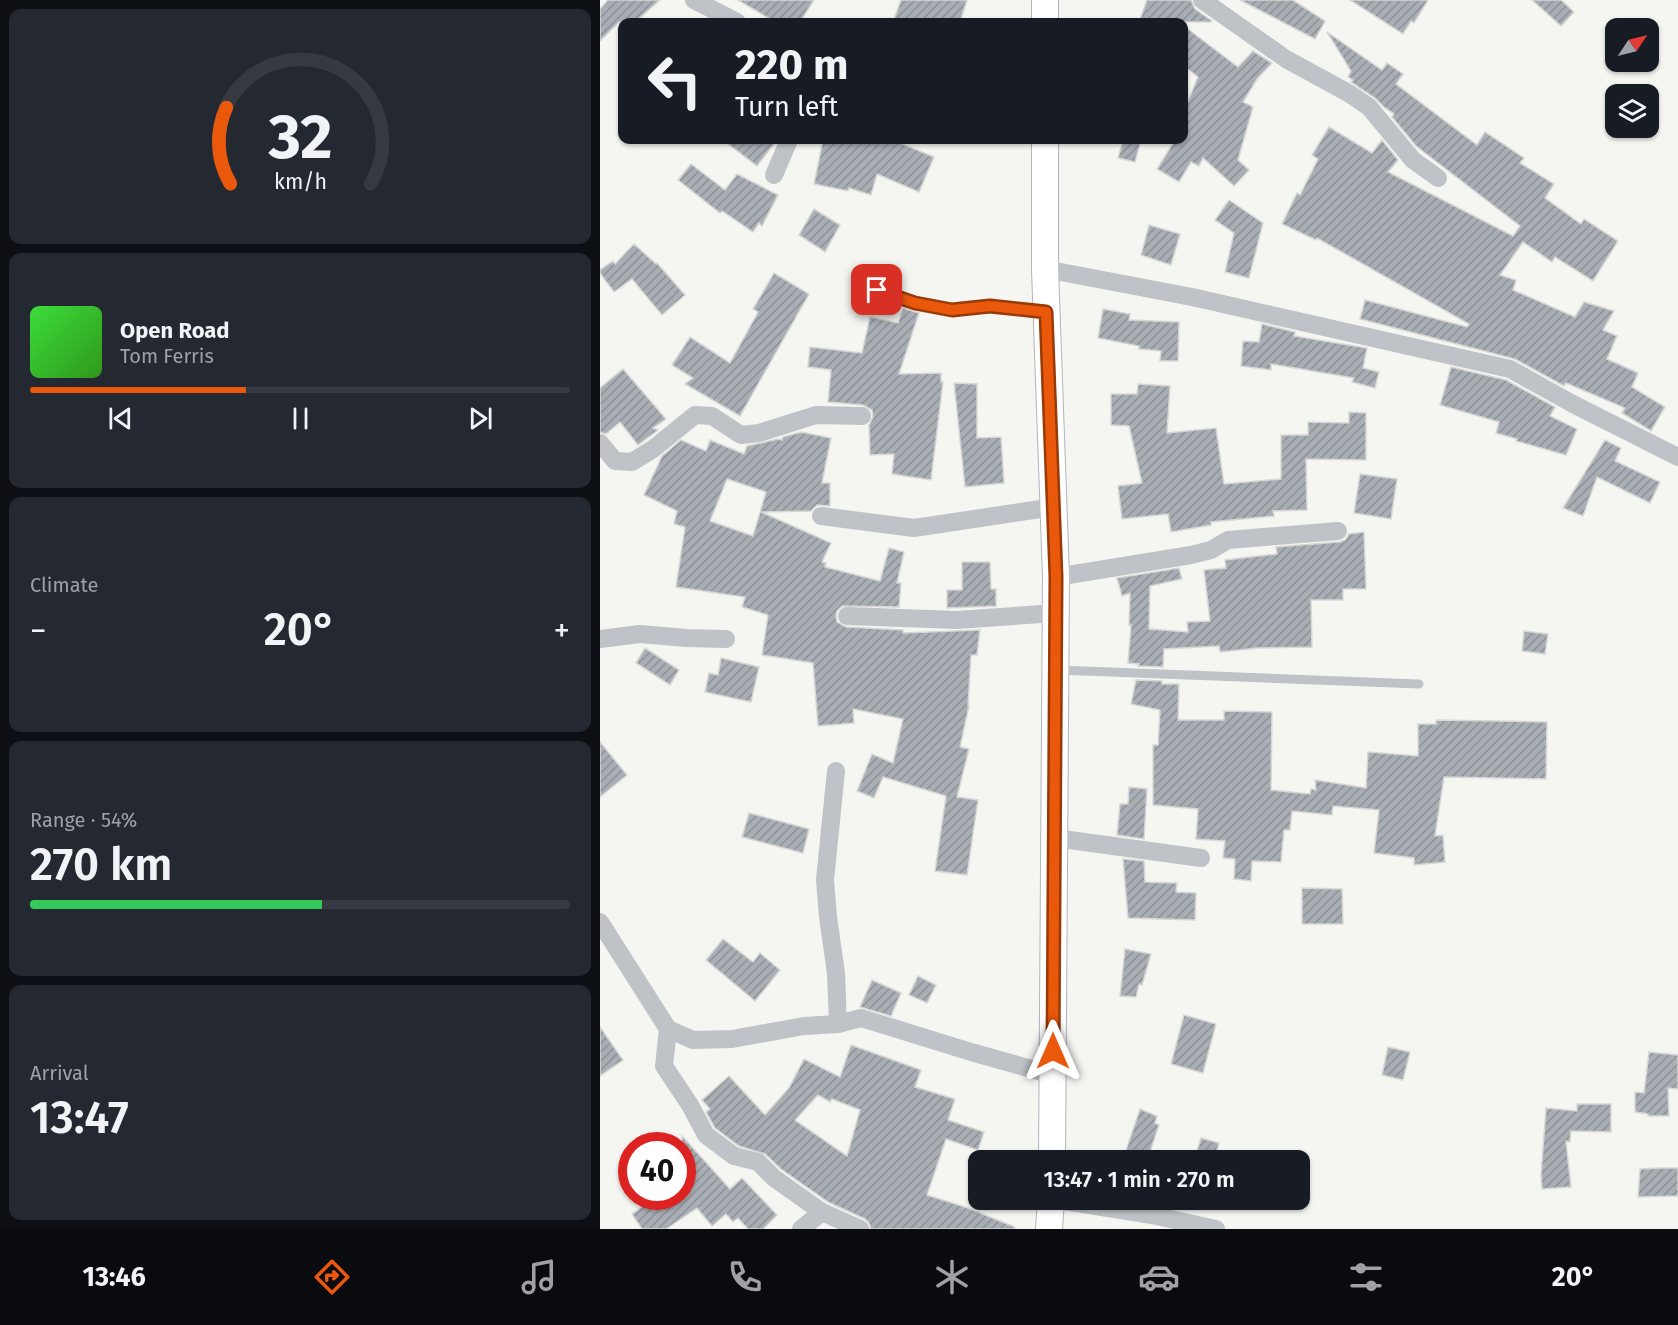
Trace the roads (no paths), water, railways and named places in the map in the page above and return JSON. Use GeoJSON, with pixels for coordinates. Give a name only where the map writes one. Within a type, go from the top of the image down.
{"type":"FeatureCollection","features":[{"type":"Feature","properties":{"kind":"street"},"geometry":{"type":"LineString","coordinates":[[694,0],[717,18]]}},
{"type":"Feature","properties":{"kind":"street"},"geometry":{"type":"LineString","coordinates":[[1045,0],[1045,18]]}},
{"type":"Feature","properties":{"kind":"street"},"geometry":{"type":"LineString","coordinates":[[1202,0],[1287,59],[1369,107],[1413,160],[1438,178]]}},
{"type":"Feature","properties":{"kind":"street"},"geometry":{"type":"LineString","coordinates":[[774,175],[787,144]]}},
{"type":"Feature","properties":{"kind":"street"},"geometry":{"type":"LineString","coordinates":[[1045,144],[1046,312],[1056,577],[1052,1150]]}},
{"type":"Feature","properties":{"kind":"street"},"geometry":{"type":"LineString","coordinates":[[1045,269],[1192,297],[1510,369],[1571,403],[1678,457]]}},
{"type":"Feature","properties":{"kind":"street"},"geometry":{"type":"LineString","coordinates":[[600,443],[615,460],[632,462],[653,449],[695,415],[712,416],[741,435],[759,433],[816,415],[862,416]]}},
{"type":"Feature","properties":{"kind":"street"},"geometry":{"type":"LineString","coordinates":[[821,516],[914,528],[1054,507]]}},
{"type":"Feature","properties":{"kind":"street"},"geometry":{"type":"LineString","coordinates":[[1056,577],[1191,555],[1211,550],[1228,540],[1338,531]]}},
{"type":"Feature","properties":{"kind":"street"},"geometry":{"type":"LineString","coordinates":[[847,616],[957,620],[1056,613]]}},
{"type":"Feature","properties":{"kind":"street"},"geometry":{"type":"LineString","coordinates":[[600,639],[640,634],[726,639]]}},
{"type":"Feature","properties":{"kind":"street"},"geometry":{"type":"LineString","coordinates":[[836,771],[825,880],[836,973],[838,1023]]}},
{"type":"Feature","properties":{"kind":"street"},"geometry":{"type":"LineString","coordinates":[[1055,838],[1201,858]]}},
{"type":"Feature","properties":{"kind":"street"},"geometry":{"type":"LineString","coordinates":[[600,922],[668,1029],[693,1040],[732,1039],[861,1018],[1053,1075]]}},
{"type":"Feature","properties":{"kind":"street"},"geometry":{"type":"LineString","coordinates":[[668,1029],[664,1066],[690,1105],[706,1135],[734,1156],[758,1162],[774,1178],[822,1212],[860,1229]]}},
{"type":"Feature","properties":{"kind":"street"},"geometry":{"type":"LineString","coordinates":[[1049,1229],[1050,1210]]}},
{"type":"Feature","properties":{"kind":"street"},"geometry":{"type":"LineString","coordinates":[[1121,1210],[1216,1229]]}},
{"type":"Feature","properties":{"kind":"street"},"geometry":{"type":"LineString","coordinates":[[801,1229],[822,1212]]}},
{"type":"Feature","properties":{"kind":"lane"},"geometry":{"type":"LineString","coordinates":[[858,284],[915,303],[952,310],[990,306],[1046,312]]}},
{"type":"Feature","properties":{"kind":"lane"},"geometry":{"type":"LineString","coordinates":[[1055,670],[1419,684]]}}]}
